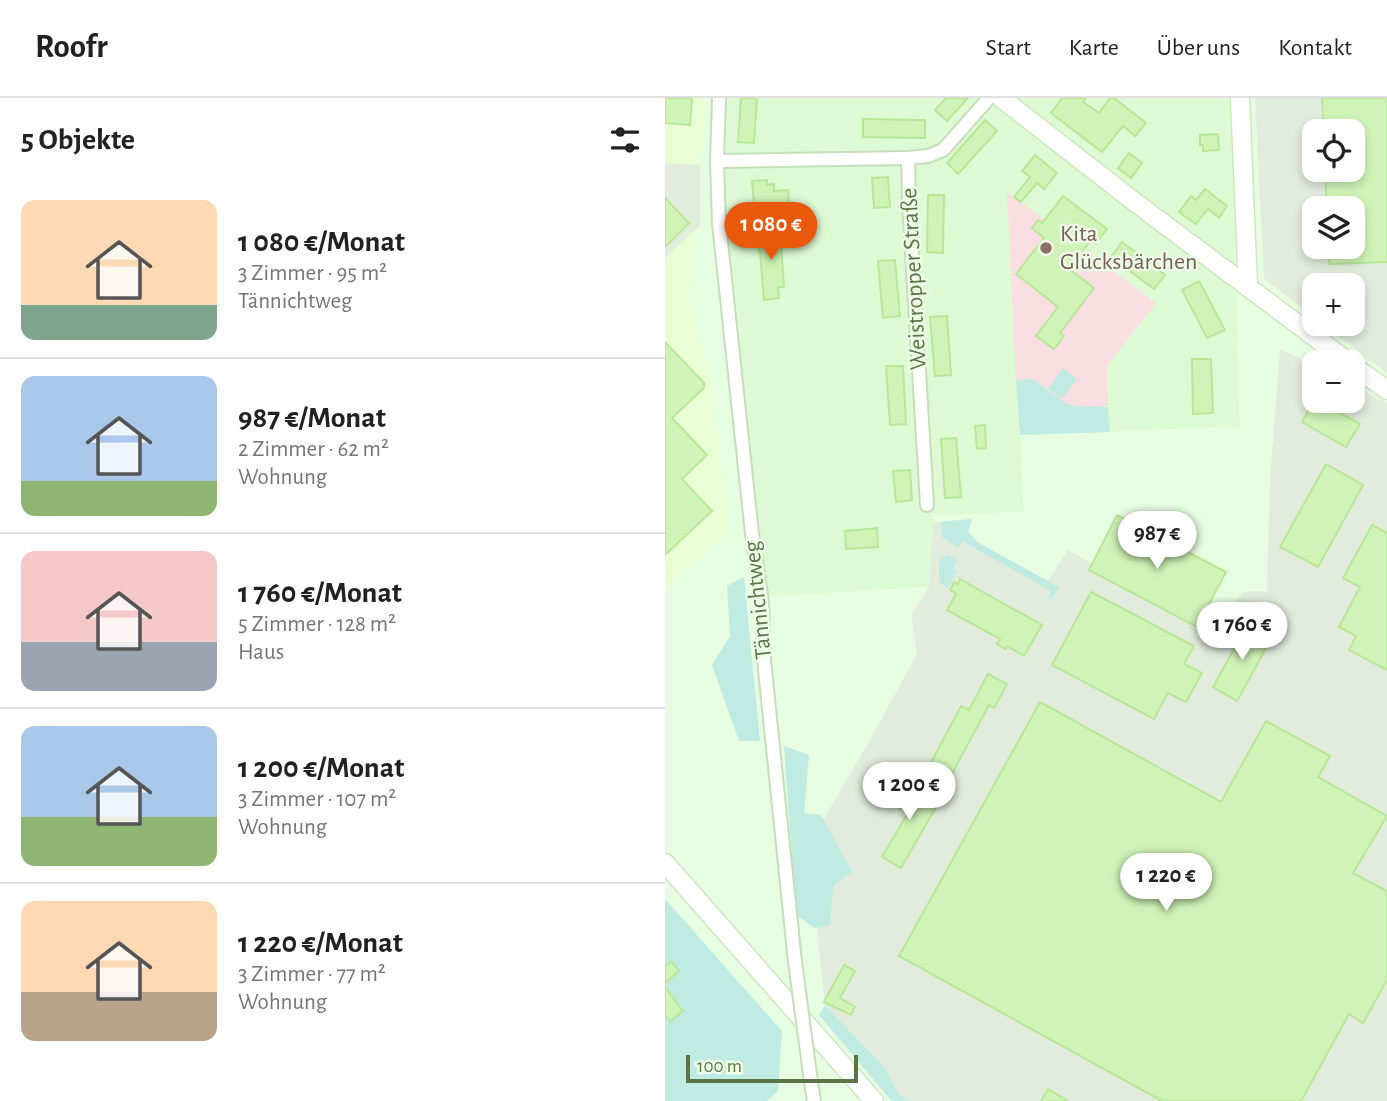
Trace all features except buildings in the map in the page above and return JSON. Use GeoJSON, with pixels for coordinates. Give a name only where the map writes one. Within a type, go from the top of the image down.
{"type":"FeatureCollection","features":[{"type":"Feature","properties":{"kind":"street","name":"Tännichtweg"},"geometry":{"type":"LineString","coordinates":[[719,98],[719,223],[746,484],[762,601],[764,660],[795,962],[813,1095]]}},
{"type":"Feature","properties":{"kind":"street"},"geometry":{"type":"LineString","coordinates":[[998,98],[1332,350]]}},
{"type":"Feature","properties":{"kind":"street","name":"Weistropper Straße"},"geometry":{"type":"LineString","coordinates":[[927,505],[908,158],[927,156],[943,150],[998,98]]}},
{"type":"Feature","properties":{"kind":"street"},"geometry":{"type":"LineString","coordinates":[[1240,98],[1248,287]]}},
{"type":"Feature","properties":{"kind":"street"},"geometry":{"type":"LineString","coordinates":[[717,161],[908,158]]}},
{"type":"Feature","properties":{"kind":"street"},"geometry":{"type":"LineString","coordinates":[[1365,374],[1387,390]]}},
{"type":"Feature","properties":{"kind":"street"},"geometry":{"type":"LineString","coordinates":[[665,863],[874,1101]]}},
{"type":"Feature","properties":{"kind":"shaded area"},"geometry":{"type":"Polygon","coordinates":[[[665,98],[705,98],[700,165],[665,163],[665,98]]]}},
{"type":"Feature","properties":{"kind":"shaded area"},"geometry":{"type":"Polygon","coordinates":[[[720,98],[1231,98],[1240,429],[1228,427],[1020,435],[1024,511],[934,514],[929,587],[767,596],[713,196],[720,98]]]}},
{"type":"Feature","properties":{"kind":"shaded area"},"geometry":{"type":"Polygon","coordinates":[[[1255,98],[1387,98],[1387,373],[1365,356],[1365,350],[1357,350],[1339,336],[1365,336],[1365,273],[1302,273],[1302,308],[1264,279],[1255,98]]]}},
{"type":"Feature","properties":{"kind":"shaded area"},"geometry":{"type":"Polygon","coordinates":[[[665,163],[700,165],[700,225],[665,258],[665,163]]]}},
{"type":"Feature","properties":{"kind":"shaded area","name":"Kita Glücksbärchen"},"geometry":{"type":"Polygon","coordinates":[[[1007,192],[1156,303],[1107,366],[1108,407],[1075,406],[1065,403],[1033,379],[1016,380],[1007,192]]]}},
{"type":"Feature","properties":{"kind":"shaded area"},"geometry":{"type":"Polygon","coordinates":[[[694,231],[689,299],[712,385],[729,533],[665,589],[665,258],[694,231]]]}},
{"type":"Feature","properties":{"kind":"shaded area"},"geometry":{"type":"Polygon","coordinates":[[[1280,349],[1302,360],[1302,413],[1365,413],[1365,392],[1387,403],[1387,1101],[910,1101],[899,1095],[885,1068],[825,1005],[808,845],[917,654],[911,615],[929,587],[933,523],[972,519],[968,532],[977,542],[1048,581],[1068,550],[1176,611],[1206,617],[1230,606],[1245,591],[1267,591],[1270,480],[1280,349]]]}},
{"type":"Feature","properties":{"kind":"shaded area"},"geometry":{"type":"Polygon","coordinates":[[[1063,368],[1077,379],[1062,399],[1048,389],[1063,368]]]}},
{"type":"Feature","properties":{"kind":"shaded area"},"geometry":{"type":"Polygon","coordinates":[[[1033,379],[1065,403],[1108,407],[1110,432],[1020,435],[1016,380],[1033,379]]]}},
{"type":"Feature","properties":{"kind":"shaded area"},"geometry":{"type":"Polygon","coordinates":[[[972,519],[968,532],[977,542],[1059,587],[1052,599],[1048,599],[1051,591],[962,541],[958,548],[942,537],[941,522],[972,519]]]}},
{"type":"Feature","properties":{"kind":"shaded area"},"geometry":{"type":"Polygon","coordinates":[[[948,556],[957,560],[953,568],[957,571],[948,588],[940,582],[939,563],[942,557],[948,556]]]}},
{"type":"Feature","properties":{"kind":"shaded area"},"geometry":{"type":"Polygon","coordinates":[[[744,577],[760,741],[739,741],[712,665],[730,636],[727,586],[744,577]]]}},
{"type":"Feature","properties":{"kind":"shaded area"},"geometry":{"type":"Polygon","coordinates":[[[784,746],[809,755],[804,813],[821,815],[852,872],[833,886],[830,925],[815,928],[796,915],[784,746]]]}},
{"type":"Feature","properties":{"kind":"shaded area"},"geometry":{"type":"Polygon","coordinates":[[[665,899],[782,1031],[778,1091],[767,1101],[665,1101],[665,899]]]}},
{"type":"Feature","properties":{"kind":"shaded area"},"geometry":{"type":"Polygon","coordinates":[[[825,1005],[885,1068],[899,1095],[910,1101],[890,1099],[819,1015],[825,1005]]]}},
{"type":"Feature","properties":{"kind":"place","name":"Kita Glücksbärchen"},"geometry":{"type":"Point","coordinates":[1046,248]}}]}
